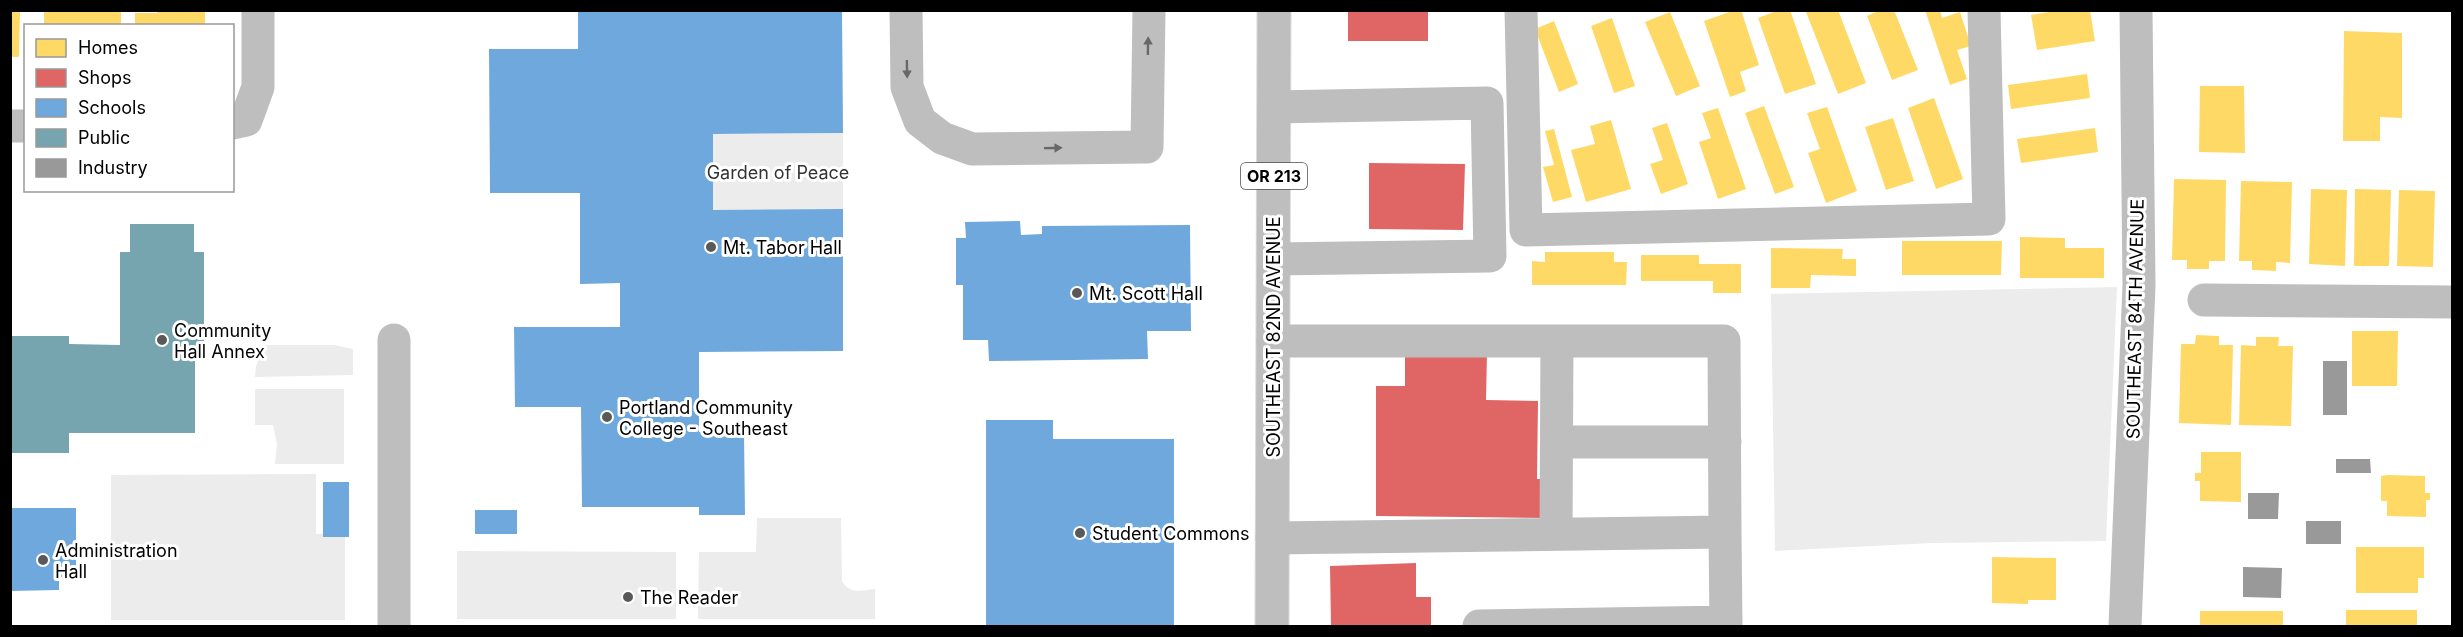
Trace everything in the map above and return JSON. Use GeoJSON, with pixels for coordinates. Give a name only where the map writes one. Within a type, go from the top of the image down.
{"type":"FeatureCollection","features":[{"type":"Feature","properties":{"kind":"street"},"geometry":{"type":"LineString","coordinates":[[239,122],[258,87],[258,10]]}},
{"type":"Feature","properties":{"kind":"street"},"geometry":{"type":"LineString","coordinates":[[906,10],[907,87],[920,121],[942,138],[972,149],[1147,147],[1149,10]]}},
{"type":"Feature","properties":{"kind":"street","name":"SOUTHEAST 82ND AVENUE"},"geometry":{"type":"LineString","coordinates":[[1272,627],[1274,10]]}},
{"type":"Feature","properties":{"kind":"street"},"geometry":{"type":"LineString","coordinates":[[1521,10],[1526,230],[1989,219],[1984,10]]}},
{"type":"Feature","properties":{"kind":"street","name":"SOUTHEAST 84TH AVENUE"},"geometry":{"type":"LineString","coordinates":[[2125,627],[2139,285],[2136,10]]}},
{"type":"Feature","properties":{"kind":"street"},"geometry":{"type":"LineString","coordinates":[[1274,106],[1487,103],[1490,256],[1274,259]]}},
{"type":"Feature","properties":{"kind":"street"},"geometry":{"type":"LineString","coordinates":[[2204,300],[2452,302]]}},
{"type":"Feature","properties":{"kind":"street"},"geometry":{"type":"LineString","coordinates":[[394,340],[394,627]]}},
{"type":"Feature","properties":{"kind":"street"},"geometry":{"type":"LineString","coordinates":[[1273,341],[1724,341],[1726,624],[1480,626]]}},
{"type":"Feature","properties":{"kind":"street"},"geometry":{"type":"LineString","coordinates":[[1556,534],[1557,342]]}},
{"type":"Feature","properties":{"kind":"street"},"geometry":{"type":"LineString","coordinates":[[1558,442],[1725,442]]}},
{"type":"Feature","properties":{"kind":"street"},"geometry":{"type":"LineString","coordinates":[[1272,538],[1556,534],[1724,547]]}},
{"type":"Feature","properties":{"kind":"green space","name":"Garden of Peace"},"geometry":{"type":"Polygon","coordinates":[[[843,133],[843,209],[713,210],[713,134],[843,133]]]}},
{"type":"Feature","properties":{"kind":"green space"},"geometry":{"type":"Polygon","coordinates":[[[2117,287],[2106,541],[1933,543],[1775,551],[1771,294],[2117,287]]]}},
{"type":"Feature","properties":{"kind":"green space"},"geometry":{"type":"Polygon","coordinates":[[[265,345],[334,345],[353,349],[353,375],[255,377],[256,366],[265,345]]]}},
{"type":"Feature","properties":{"kind":"green space"},"geometry":{"type":"Polygon","coordinates":[[[255,389],[344,389],[344,464],[275,464],[277,444],[273,425],[255,425],[255,389]]]}},
{"type":"Feature","properties":{"kind":"green space"},"geometry":{"type":"Polygon","coordinates":[[[316,474],[316,534],[345,534],[345,620],[111,620],[111,475],[316,474]]]}},
{"type":"Feature","properties":{"kind":"green space"},"geometry":{"type":"Polygon","coordinates":[[[757,518],[841,518],[842,581],[852,590],[875,589],[875,619],[698,619],[699,552],[756,552],[757,518]]]}},
{"type":"Feature","properties":{"kind":"green space"},"geometry":{"type":"Polygon","coordinates":[[[457,551],[676,552],[676,619],[457,619],[457,551]]]}},
{"type":"Feature","properties":{"kind":"building: Homes"},"geometry":{"type":"Polygon","coordinates":[[[10,10],[20,10],[19,57],[10,57],[10,10]]]}},
{"type":"Feature","properties":{"kind":"building: Homes"},"geometry":{"type":"Polygon","coordinates":[[[44,10],[121,10],[121,24],[44,24],[44,10]]]}},
{"type":"Feature","properties":{"kind":"building: Homes"},"geometry":{"type":"Polygon","coordinates":[[[157,10],[205,10],[205,24],[135,24],[135,13],[157,13],[157,10]]]}},
{"type":"Feature","properties":{"kind":"building: Homes"},"geometry":{"type":"Polygon","coordinates":[[[1741,10],[1759,65],[1740,72],[1746,91],[1730,97],[1704,21],[1741,10]]]}},
{"type":"Feature","properties":{"kind":"building: Homes"},"geometry":{"type":"Polygon","coordinates":[[[1779,10],[1790,10],[1816,84],[1785,94],[1758,18],[1779,10]]]}},
{"type":"Feature","properties":{"kind":"building: Homes"},"geometry":{"type":"Polygon","coordinates":[[[1838,10],[1866,83],[1838,94],[1806,12],[1838,10]]]}},
{"type":"Feature","properties":{"kind":"building: Homes"},"geometry":{"type":"Polygon","coordinates":[[[1880,10],[1894,10],[1918,70],[1892,80],[1867,16],[1880,10]]]}},
{"type":"Feature","properties":{"kind":"building: Homes"},"geometry":{"type":"Polygon","coordinates":[[[1925,10],[1940,10],[1942,18],[1960,12],[1971,46],[1957,50],[1967,79],[1950,85],[1925,10]]]}},
{"type":"Feature","properties":{"kind":"building: Homes"},"geometry":{"type":"Polygon","coordinates":[[[2061,10],[2090,10],[2095,41],[2037,50],[2031,15],[2061,10]]]}},
{"type":"Feature","properties":{"kind":"building: Homes"},"geometry":{"type":"Polygon","coordinates":[[[1670,12],[1700,86],[1676,96],[1645,22],[1670,12]]]}},
{"type":"Feature","properties":{"kind":"building: Homes"},"geometry":{"type":"Polygon","coordinates":[[[1612,18],[1635,86],[1614,93],[1591,26],[1612,18]]]}},
{"type":"Feature","properties":{"kind":"building: Homes"},"geometry":{"type":"Polygon","coordinates":[[[1554,21],[1578,84],[1559,92],[1535,29],[1554,21]]]}},
{"type":"Feature","properties":{"kind":"building: Homes"},"geometry":{"type":"Polygon","coordinates":[[[2344,31],[2402,33],[2402,118],[2380,117],[2380,141],[2343,141],[2344,31]]]}},
{"type":"Feature","properties":{"kind":"building: Homes"},"geometry":{"type":"Polygon","coordinates":[[[2087,74],[2090,98],[2011,109],[2008,85],[2087,74]]]}},
{"type":"Feature","properties":{"kind":"building: Homes"},"geometry":{"type":"Polygon","coordinates":[[[2200,86],[2244,86],[2245,153],[2199,152],[2200,86]]]}},
{"type":"Feature","properties":{"kind":"building: Homes"},"geometry":{"type":"Polygon","coordinates":[[[1934,98],[1963,179],[1936,189],[1908,108],[1934,98]]]}},
{"type":"Feature","properties":{"kind":"building: Homes"},"geometry":{"type":"Polygon","coordinates":[[[1764,106],[1794,187],[1775,194],[1745,113],[1764,106]]]}},
{"type":"Feature","properties":{"kind":"building: Homes"},"geometry":{"type":"Polygon","coordinates":[[[1827,107],[1857,191],[1826,203],[1808,153],[1820,149],[1807,113],[1827,107]]]}},
{"type":"Feature","properties":{"kind":"building: Homes"},"geometry":{"type":"Polygon","coordinates":[[[1718,108],[1746,189],[1718,199],[1699,142],[1711,138],[1702,113],[1718,108]]]}},
{"type":"Feature","properties":{"kind":"building: Homes"},"geometry":{"type":"Polygon","coordinates":[[[1893,118],[1914,181],[1886,190],[1865,127],[1893,118]]]}},
{"type":"Feature","properties":{"kind":"building: Homes"},"geometry":{"type":"Polygon","coordinates":[[[1611,120],[1631,189],[1586,202],[1571,150],[1595,144],[1590,126],[1611,120]]]}},
{"type":"Feature","properties":{"kind":"building: Homes"},"geometry":{"type":"Polygon","coordinates":[[[1667,123],[1688,184],[1661,194],[1650,164],[1663,160],[1652,128],[1667,123]]]}},
{"type":"Feature","properties":{"kind":"building: Homes"},"geometry":{"type":"Polygon","coordinates":[[[2095,128],[2098,152],[2021,163],[2017,139],[2095,128]]]}},
{"type":"Feature","properties":{"kind":"building: Homes"},"geometry":{"type":"Polygon","coordinates":[[[1554,129],[1572,197],[1553,202],[1543,167],[1554,165],[1545,131],[1554,129]]]}},
{"type":"Feature","properties":{"kind":"building: Homes"},"geometry":{"type":"Polygon","coordinates":[[[2174,179],[2226,180],[2225,261],[2209,261],[2209,269],[2187,269],[2187,260],[2172,260],[2174,179]]]}},
{"type":"Feature","properties":{"kind":"building: Homes"},"geometry":{"type":"Polygon","coordinates":[[[2241,181],[2292,182],[2290,263],[2276,262],[2276,271],[2252,270],[2252,261],[2239,261],[2241,181]]]}},
{"type":"Feature","properties":{"kind":"building: Homes"},"geometry":{"type":"Polygon","coordinates":[[[2311,189],[2347,190],[2345,266],[2309,264],[2311,189]]]}},
{"type":"Feature","properties":{"kind":"building: Homes"},"geometry":{"type":"Polygon","coordinates":[[[2355,189],[2391,190],[2389,266],[2354,266],[2355,189]]]}},
{"type":"Feature","properties":{"kind":"building: Homes"},"geometry":{"type":"Polygon","coordinates":[[[2399,190],[2435,191],[2433,267],[2397,266],[2399,190]]]}},
{"type":"Feature","properties":{"kind":"building: Homes"},"geometry":{"type":"Polygon","coordinates":[[[2020,237],[2065,238],[2065,248],[2104,248],[2104,278],[2020,278],[2020,237]]]}},
{"type":"Feature","properties":{"kind":"building: Homes"},"geometry":{"type":"Polygon","coordinates":[[[1902,241],[2002,241],[2001,275],[1902,275],[1902,241]]]}},
{"type":"Feature","properties":{"kind":"building: Homes"},"geometry":{"type":"Polygon","coordinates":[[[1771,248],[1843,249],[1842,259],[1856,259],[1856,276],[1811,275],[1810,288],[1771,288],[1771,248]]]}},
{"type":"Feature","properties":{"kind":"building: Homes"},"geometry":{"type":"Polygon","coordinates":[[[1545,252],[1614,252],[1614,262],[1627,262],[1626,285],[1532,285],[1532,261],[1545,262],[1545,252]]]}},
{"type":"Feature","properties":{"kind":"building: Homes"},"geometry":{"type":"Polygon","coordinates":[[[1641,255],[1699,255],[1699,264],[1741,264],[1741,293],[1713,293],[1713,281],[1641,281],[1641,255]]]}},
{"type":"Feature","properties":{"kind":"building: Homes"},"geometry":{"type":"Polygon","coordinates":[[[2352,331],[2398,331],[2397,386],[2352,386],[2352,331]]]}},
{"type":"Feature","properties":{"kind":"building: Homes"},"geometry":{"type":"Polygon","coordinates":[[[2196,335],[2219,336],[2219,345],[2233,345],[2231,425],[2179,423],[2181,344],[2195,344],[2196,335]]]}},
{"type":"Feature","properties":{"kind":"building: Homes"},"geometry":{"type":"Polygon","coordinates":[[[2256,337],[2279,337],[2278,346],[2293,346],[2291,426],[2239,425],[2241,345],[2256,346],[2256,337]]]}},
{"type":"Feature","properties":{"kind":"building: Homes"},"geometry":{"type":"Polygon","coordinates":[[[2201,452],[2241,452],[2241,502],[2200,501],[2200,481],[2195,481],[2195,473],[2201,473],[2201,452]]]}},
{"type":"Feature","properties":{"kind":"building: Homes"},"geometry":{"type":"Polygon","coordinates":[[[2381,476],[2425,476],[2425,493],[2430,493],[2430,500],[2426,500],[2426,517],[2387,516],[2387,501],[2381,501],[2381,476]]]}},
{"type":"Feature","properties":{"kind":"building: Homes"},"geometry":{"type":"Polygon","coordinates":[[[2356,547],[2424,547],[2424,578],[2418,578],[2418,593],[2356,593],[2356,547]]]}},
{"type":"Feature","properties":{"kind":"building: Homes"},"geometry":{"type":"Polygon","coordinates":[[[1992,557],[2056,558],[2056,600],[2028,600],[2028,604],[1992,603],[1992,557]]]}},
{"type":"Feature","properties":{"kind":"building: Homes"},"geometry":{"type":"Polygon","coordinates":[[[2346,610],[2417,610],[2417,626],[2346,626],[2346,610]]]}},
{"type":"Feature","properties":{"kind":"building: Homes"},"geometry":{"type":"Polygon","coordinates":[[[2200,611],[2283,611],[2283,626],[2200,626],[2200,611]]]}},
{"type":"Feature","properties":{"kind":"building: Shops"},"geometry":{"type":"Polygon","coordinates":[[[1348,10],[1428,10],[1428,41],[1348,41],[1348,10]]]}},
{"type":"Feature","properties":{"kind":"building: Shops"},"geometry":{"type":"Polygon","coordinates":[[[1369,163],[1465,164],[1463,230],[1369,229],[1369,163]]]}},
{"type":"Feature","properties":{"kind":"building: Shops"},"geometry":{"type":"Polygon","coordinates":[[[1405,353],[1487,353],[1486,400],[1538,401],[1537,479],[1546,479],[1545,518],[1376,516],[1376,386],[1405,386],[1405,353]]]}},
{"type":"Feature","properties":{"kind":"building: Shops"},"geometry":{"type":"Polygon","coordinates":[[[1416,563],[1416,597],[1431,597],[1431,626],[1331,626],[1330,566],[1416,563]]]}},
{"type":"Feature","properties":{"kind":"building: Schools","name":"Mt. Tabor Hall"},"geometry":{"type":"Polygon","coordinates":[[[578,10],[842,10],[843,133],[713,134],[713,210],[843,209],[843,351],[699,352],[699,432],[744,432],[745,515],[699,515],[699,507],[582,507],[581,407],[515,407],[514,327],[620,327],[620,283],[580,284],[580,193],[490,193],[489,49],[578,49],[578,10]]]}},
{"type":"Feature","properties":{"kind":"building: Schools","name":"Mt. Scott Hall"},"geometry":{"type":"Polygon","coordinates":[[[1020,221],[1021,235],[1042,234],[1042,226],[1190,225],[1191,331],[1147,331],[1148,359],[989,361],[988,340],[963,340],[963,285],[956,285],[956,238],[966,238],[965,222],[1020,221]]]}},
{"type":"Feature","properties":{"kind":"building: Schools","name":"Student Commons"},"geometry":{"type":"Polygon","coordinates":[[[986,420],[1053,420],[1053,439],[1174,439],[1174,626],[986,626],[986,420]]]}},
{"type":"Feature","properties":{"kind":"building: Schools"},"geometry":{"type":"Polygon","coordinates":[[[323,482],[349,482],[349,537],[323,537],[323,482]]]}},
{"type":"Feature","properties":{"kind":"building: Schools","name":"Administration Hall"},"geometry":{"type":"Polygon","coordinates":[[[10,508],[76,508],[76,577],[59,577],[59,590],[10,591],[10,508]]]}},
{"type":"Feature","properties":{"kind":"building: Schools"},"geometry":{"type":"Polygon","coordinates":[[[475,510],[517,510],[517,534],[475,534],[475,510]]]}},
{"type":"Feature","properties":{"kind":"building: Public","name":"Community Hall Annex"},"geometry":{"type":"Polygon","coordinates":[[[130,224],[194,224],[194,252],[204,252],[204,352],[195,352],[195,433],[69,433],[69,453],[10,453],[10,336],[69,336],[69,344],[120,345],[120,252],[130,252],[130,224]]]}},
{"type":"Feature","properties":{"kind":"building: Industry"},"geometry":{"type":"Polygon","coordinates":[[[2323,361],[2347,361],[2347,415],[2323,415],[2323,361]]]}},
{"type":"Feature","properties":{"kind":"building: Industry"},"geometry":{"type":"Polygon","coordinates":[[[2336,459],[2370,459],[2371,473],[2336,473],[2336,459]]]}},
{"type":"Feature","properties":{"kind":"building: Industry"},"geometry":{"type":"Polygon","coordinates":[[[2248,493],[2279,493],[2278,519],[2248,519],[2248,493]]]}},
{"type":"Feature","properties":{"kind":"building: Industry"},"geometry":{"type":"Polygon","coordinates":[[[2306,521],[2341,521],[2341,544],[2306,544],[2306,521]]]}},
{"type":"Feature","properties":{"kind":"building: Industry"},"geometry":{"type":"Polygon","coordinates":[[[2243,567],[2282,568],[2281,598],[2243,597],[2243,567]]]}},
{"type":"Feature","properties":{"kind":"place","name":"Mt. Tabor Hall"},"geometry":{"type":"Point","coordinates":[711,247]}},
{"type":"Feature","properties":{"kind":"place","name":"Mt. Scott Hall"},"geometry":{"type":"Point","coordinates":[1077,293]}},
{"type":"Feature","properties":{"kind":"place","name":"Community Hall Annex"},"geometry":{"type":"Point","coordinates":[162,340]}},
{"type":"Feature","properties":{"kind":"place","name":"Portland Community College - Southeast"},"geometry":{"type":"Point","coordinates":[607,417]}},
{"type":"Feature","properties":{"kind":"place","name":"Student Commons"},"geometry":{"type":"Point","coordinates":[1080,533]}},
{"type":"Feature","properties":{"kind":"place","name":"Administration Hall"},"geometry":{"type":"Point","coordinates":[43,560]}},
{"type":"Feature","properties":{"kind":"place","name":"The Reader"},"geometry":{"type":"Point","coordinates":[628,597]}}]}
